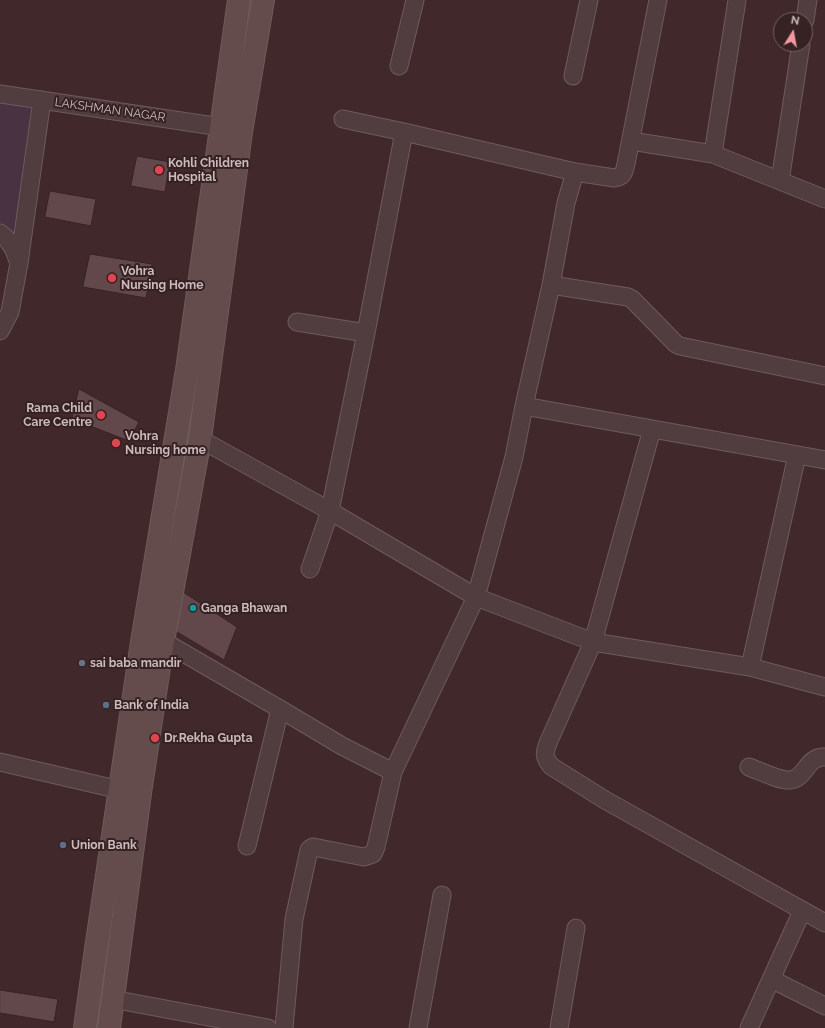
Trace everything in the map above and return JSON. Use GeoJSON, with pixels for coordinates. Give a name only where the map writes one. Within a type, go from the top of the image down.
{"type":"FeatureCollection","features":[{"type":"Feature","properties":{"kind":"street"},"geometry":{"type":"LineString","coordinates":[[85,1028],[142,642],[187,370],[239,0]]}},
{"type":"Feature","properties":{"kind":"street"},"geometry":{"type":"LineString","coordinates":[[109,1028],[140,793],[163,641],[200,439],[241,132],[263,0]]}},
{"type":"Feature","properties":{"kind":"street"},"geometry":{"type":"LineString","coordinates":[[399,66],[415,0]]}},
{"type":"Feature","properties":{"kind":"street"},"geometry":{"type":"LineString","coordinates":[[573,76],[589,0]]}},
{"type":"Feature","properties":{"kind":"street"},"geometry":{"type":"LineString","coordinates":[[343,119],[575,172],[614,178],[619,177],[624,173],[658,0]]}},
{"type":"Feature","properties":{"kind":"street"},"geometry":{"type":"LineString","coordinates":[[712,154],[737,0]]}},
{"type":"Feature","properties":{"kind":"street"},"geometry":{"type":"LineString","coordinates":[[806,12],[808,0]]}},
{"type":"Feature","properties":{"kind":"street"},"geometry":{"type":"LineString","coordinates":[[780,181],[800,52]]}},
{"type":"Feature","properties":{"kind":"street","name":"LAKSHMAN NAGAR"},"geometry":{"type":"LineString","coordinates":[[0,94],[221,127]]}},
{"type":"Feature","properties":{"kind":"street"},"geometry":{"type":"LineString","coordinates":[[0,331],[19,263],[42,100]]}},
{"type":"Feature","properties":{"kind":"street"},"geometry":{"type":"LineString","coordinates":[[310,569],[330,511],[366,333],[404,132]]}},
{"type":"Feature","properties":{"kind":"street"},"geometry":{"type":"LineString","coordinates":[[631,141],[712,154],[780,181],[824,196]]}},
{"type":"Feature","properties":{"kind":"street"},"geometry":{"type":"LineString","coordinates":[[284,1028],[294,919],[309,850],[313,847],[364,857],[373,854],[376,847],[392,772],[476,597],[514,457],[551,285],[566,203],[575,172]]}},
{"type":"Feature","properties":{"kind":"street"},"geometry":{"type":"LineString","coordinates":[[0,233],[14,248],[19,263]]}},
{"type":"Feature","properties":{"kind":"street"},"geometry":{"type":"LineString","coordinates":[[551,285],[628,297],[632,299],[676,344],[680,346],[825,376]]}},
{"type":"Feature","properties":{"kind":"street"},"geometry":{"type":"LineString","coordinates":[[297,322],[366,333]]}},
{"type":"Feature","properties":{"kind":"street"},"geometry":{"type":"LineString","coordinates":[[524,406],[825,460]]}},
{"type":"Feature","properties":{"kind":"street"},"geometry":{"type":"LineString","coordinates":[[652,429],[593,642],[548,743],[545,752],[546,759],[551,766],[606,800],[825,923]]}},
{"type":"Feature","properties":{"kind":"street"},"geometry":{"type":"LineString","coordinates":[[200,439],[330,511],[476,597],[593,642],[750,667],[825,687]]}},
{"type":"Feature","properties":{"kind":"street"},"geometry":{"type":"LineString","coordinates":[[750,667],[797,455]]}},
{"type":"Feature","properties":{"kind":"street"},"geometry":{"type":"LineString","coordinates":[[163,641],[342,746],[392,772]]}},
{"type":"Feature","properties":{"kind":"street"},"geometry":{"type":"LineString","coordinates":[[247,846],[280,709]]}},
{"type":"Feature","properties":{"kind":"street"},"geometry":{"type":"LineString","coordinates":[[749,767],[783,780],[792,780],[801,775],[808,764],[816,758],[825,757]]}},
{"type":"Feature","properties":{"kind":"street"},"geometry":{"type":"LineString","coordinates":[[0,762],[120,790]]}},
{"type":"Feature","properties":{"kind":"street"},"geometry":{"type":"LineString","coordinates":[[418,1028],[442,895]]}},
{"type":"Feature","properties":{"kind":"street"},"geometry":{"type":"LineString","coordinates":[[749,1028],[802,911]]}},
{"type":"Feature","properties":{"kind":"street"},"geometry":{"type":"LineString","coordinates":[[559,1028],[576,928]]}},
{"type":"Feature","properties":{"kind":"street"},"geometry":{"type":"LineString","coordinates":[[771,979],[825,1006]]}},
{"type":"Feature","properties":{"kind":"street"},"geometry":{"type":"LineString","coordinates":[[112,999],[268,1028]]}},
{"type":"Feature","properties":{"kind":"shaded area"},"geometry":{"type":"Polygon","coordinates":[[[0,101],[40,108],[22,224],[14,236],[0,226],[0,101]]]}},
{"type":"Feature","properties":{"kind":"building"},"geometry":{"type":"Polygon","coordinates":[[[137,156],[170,162],[165,192],[131,186],[137,156]]]}},
{"type":"Feature","properties":{"kind":"building"},"geometry":{"type":"Polygon","coordinates":[[[50,191],[96,199],[91,226],[45,217],[50,191]]]}},
{"type":"Feature","properties":{"kind":"building"},"geometry":{"type":"Polygon","coordinates":[[[90,254],[152,264],[146,298],[83,287],[90,254]]]}},
{"type":"Feature","properties":{"kind":"building"},"geometry":{"type":"Polygon","coordinates":[[[79,389],[139,422],[129,441],[72,419],[79,389]]]}},
{"type":"Feature","properties":{"kind":"building","name":"Ganga Bhawan"},"geometry":{"type":"Polygon","coordinates":[[[180,590],[237,627],[224,660],[172,629],[180,590]]]}},
{"type":"Feature","properties":{"kind":"building"},"geometry":{"type":"Polygon","coordinates":[[[0,990],[58,999],[54,1022],[0,1013],[0,990]]]}},
{"type":"Feature","properties":{"kind":"place","name":"Kohli Children Hospital"},"geometry":{"type":"Point","coordinates":[159,170]}},
{"type":"Feature","properties":{"kind":"place","name":"Vohra Nursing Home"},"geometry":{"type":"Point","coordinates":[112,278]}},
{"type":"Feature","properties":{"kind":"place","name":"Rama Child Care Centre"},"geometry":{"type":"Point","coordinates":[101,415]}},
{"type":"Feature","properties":{"kind":"place","name":"Vohra Nursing home"},"geometry":{"type":"Point","coordinates":[116,443]}},
{"type":"Feature","properties":{"kind":"place","name":"Ganga Bhawan"},"geometry":{"type":"Point","coordinates":[193,608]}},
{"type":"Feature","properties":{"kind":"place","name":"sai baba mandir"},"geometry":{"type":"Point","coordinates":[82,663]}},
{"type":"Feature","properties":{"kind":"place","name":"Bank of India"},"geometry":{"type":"Point","coordinates":[106,705]}},
{"type":"Feature","properties":{"kind":"place","name":"Dr.Rekha Gupta"},"geometry":{"type":"Point","coordinates":[155,738]}},
{"type":"Feature","properties":{"kind":"place","name":"Union Bank"},"geometry":{"type":"Point","coordinates":[63,845]}}]}
